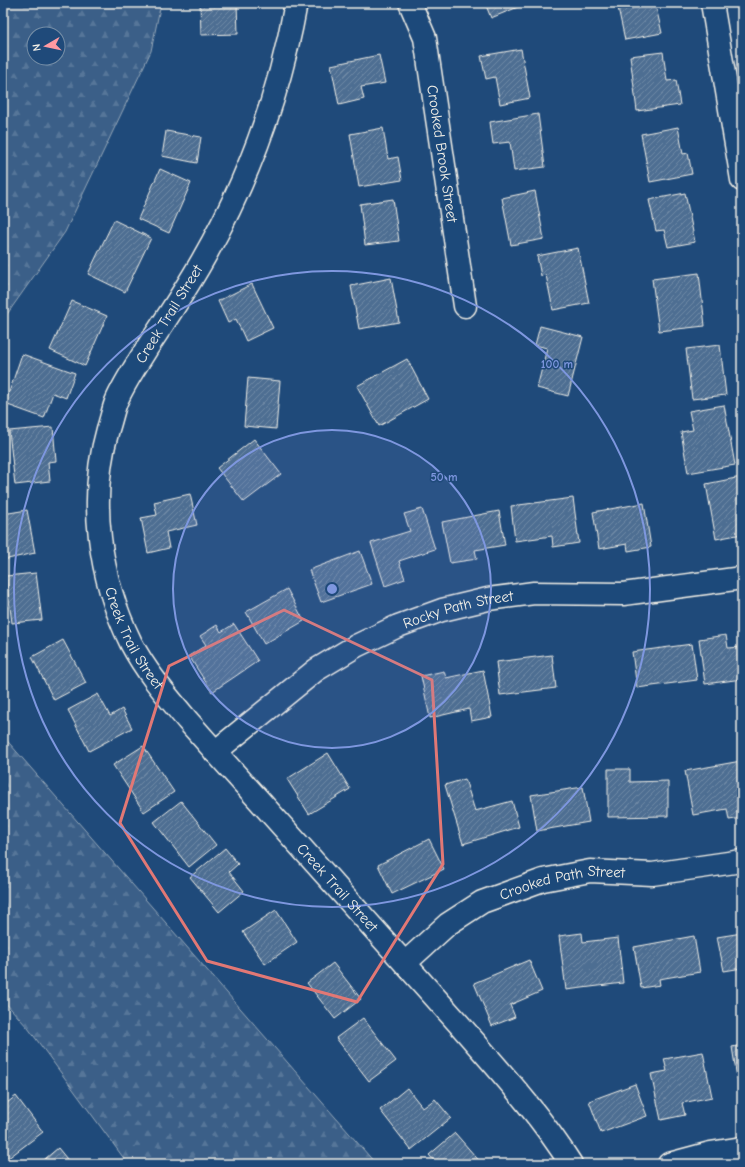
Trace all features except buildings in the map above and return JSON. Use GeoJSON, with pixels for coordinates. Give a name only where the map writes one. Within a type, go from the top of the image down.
{"type":"FeatureCollection","features":[{"type":"Feature","properties":{"kind":"street","name":"Creek Trail Street"},"geometry":{"type":"LineString","coordinates":[[296,3],[289,40],[266,122],[233,203],[202,261],[135,368],[116,403],[107,433],[101,464],[98,495],[102,557],[109,588],[132,645],[148,672],[167,697],[405,963],[522,1097],[558,1144],[571,1164]]}},
{"type":"Feature","properties":{"kind":"street","name":"Crooked Brook Street"},"geometry":{"type":"LineString","coordinates":[[410,3],[425,38],[465,306]]}},
{"type":"Feature","properties":{"kind":"street"},"geometry":{"type":"LineString","coordinates":[[712,3],[742,180]]}},
{"type":"Feature","properties":{"kind":"street","name":"Rocky Path Street"},"geometry":{"type":"LineString","coordinates":[[215,752],[316,670],[356,646],[398,626],[442,610],[488,599],[534,593],[623,594],[742,578]]}},
{"type":"Feature","properties":{"kind":"street","name":"Crooked Path Street"},"geometry":{"type":"LineString","coordinates":[[405,963],[448,924],[482,902],[543,880],[590,871],[652,874],[742,861]]}},
{"type":"Feature","properties":{"kind":"street"},"geometry":{"type":"LineString","coordinates":[[669,1164],[710,1153],[742,1148]]}},
{"type":"Feature","properties":{"kind":"highlighted area"},"geometry":{"type":"Polygon","coordinates":[[[284,610],[432,680],[443,864],[357,1002],[207,961],[120,823],[169,666],[284,610]]]}},
{"type":"Feature","properties":{"kind":"green space"},"geometry":{"type":"Polygon","coordinates":[[[3,3],[161,3],[151,51],[65,232],[3,320],[3,3]]]}},
{"type":"Feature","properties":{"kind":"green space"},"geometry":{"type":"Polygon","coordinates":[[[3,736],[376,1164],[128,1164],[28,1028],[3,1000],[3,736]]]}},
{"type":"Feature","properties":{"kind":"waterway"},"geometry":{"type":"LineString","coordinates":[[3,7],[6,3]]}}]}
